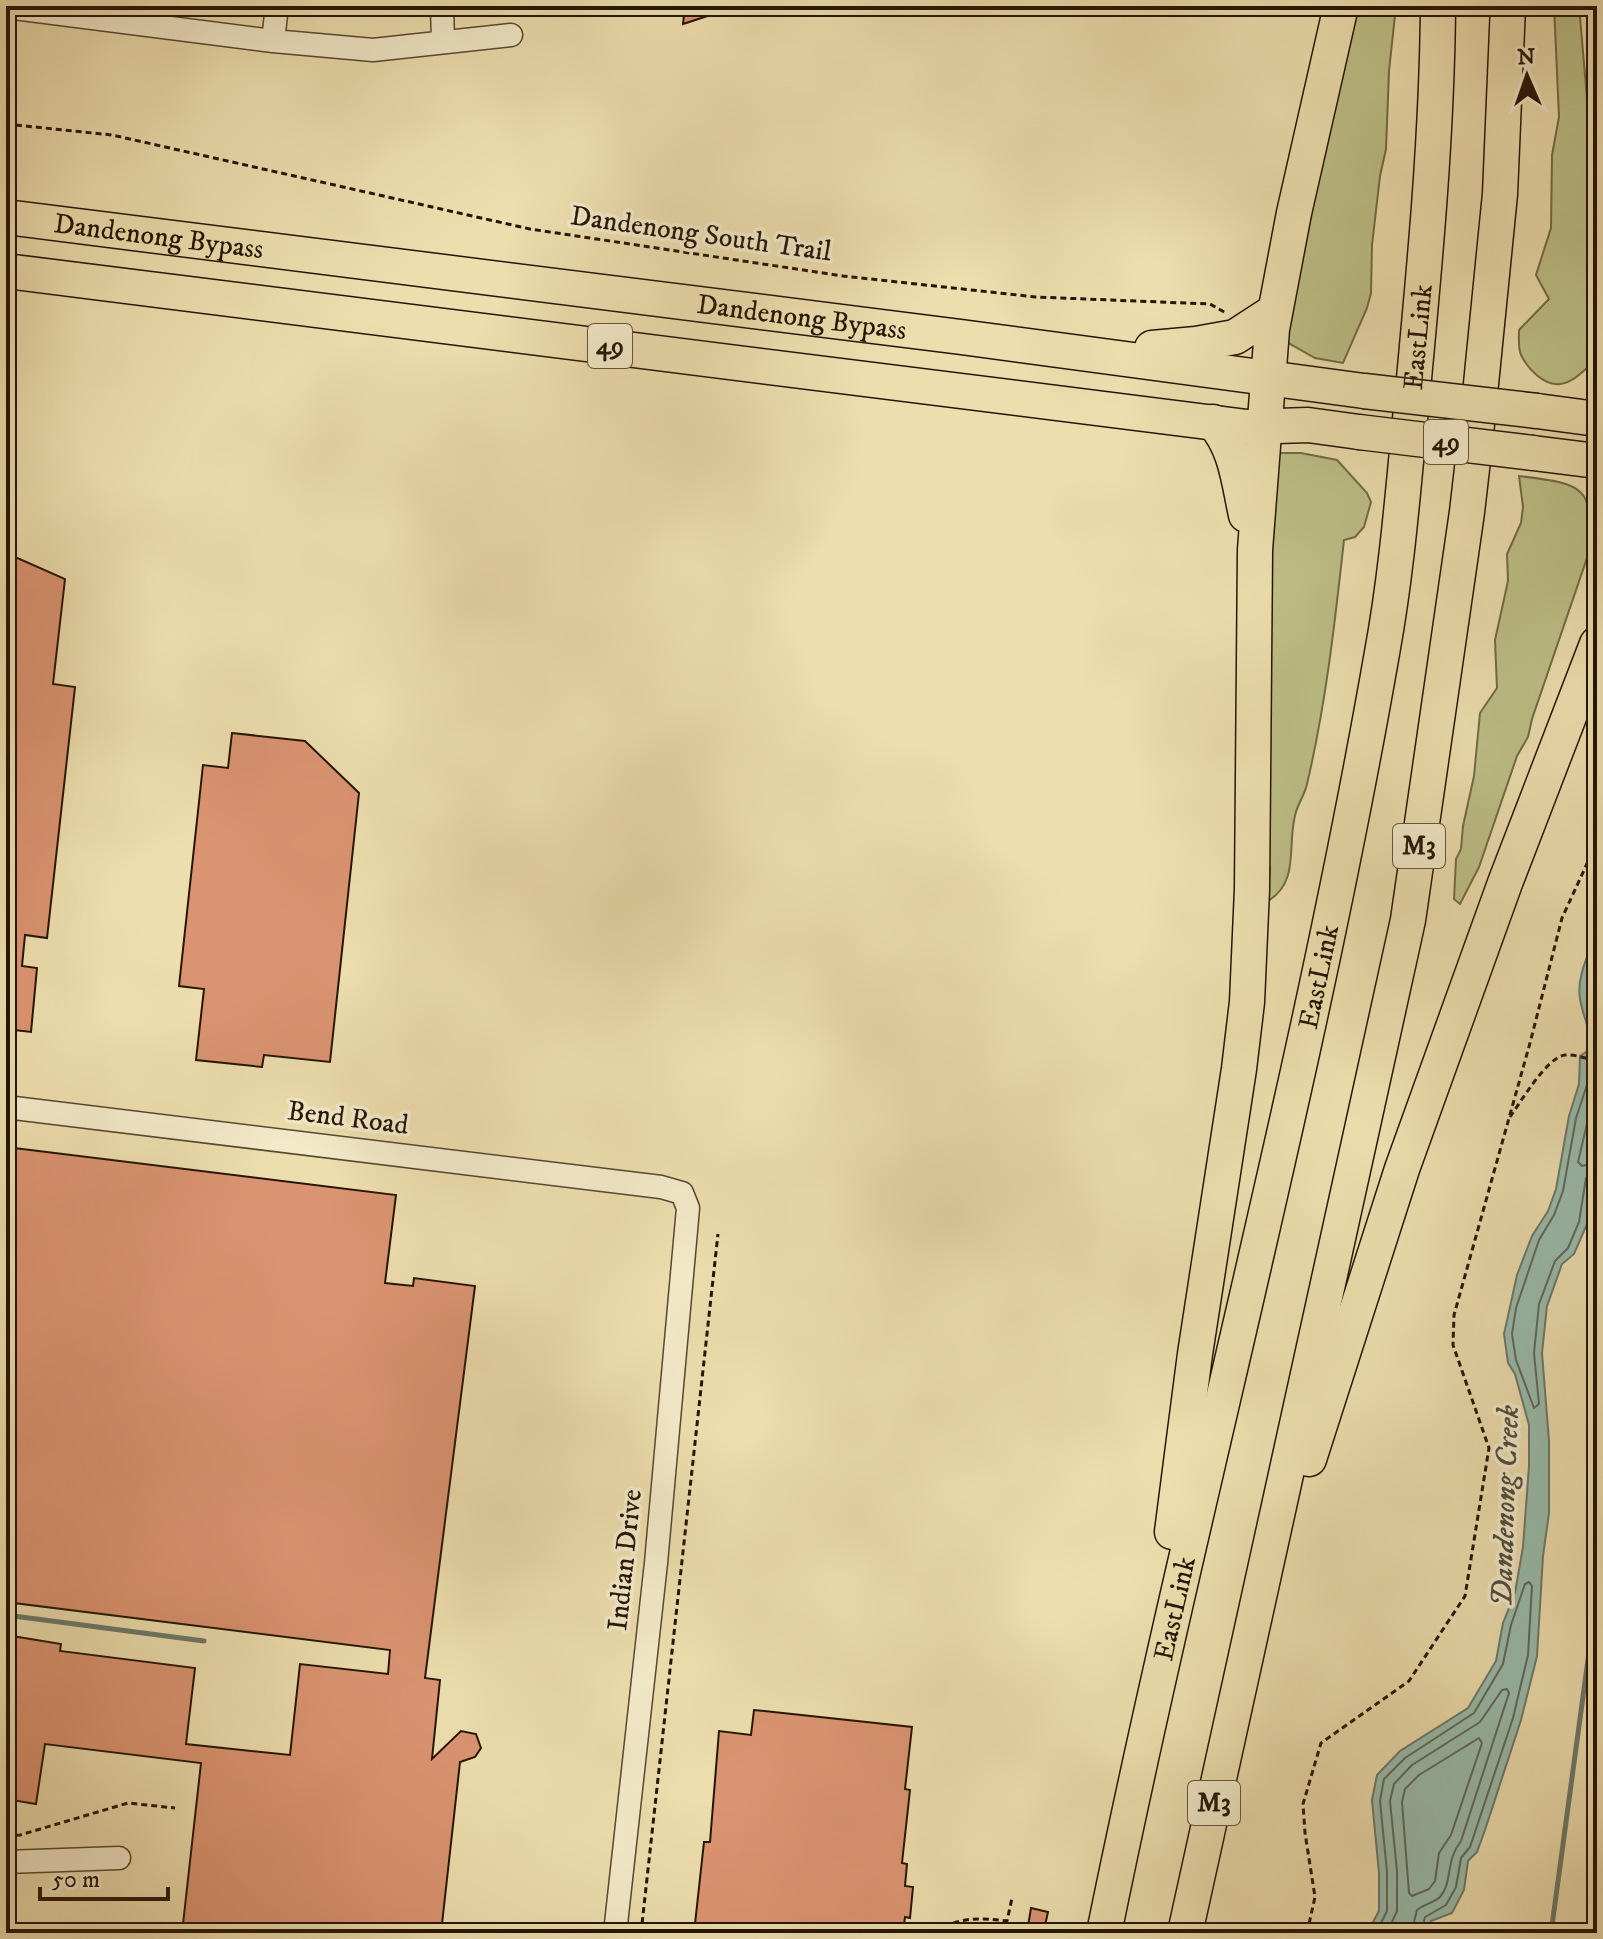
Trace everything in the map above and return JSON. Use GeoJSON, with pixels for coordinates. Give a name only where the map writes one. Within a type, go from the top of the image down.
{"type":"FeatureCollection","features":[{"type":"Feature","properties":{"kind":"highway"},"geometry":{"type":"LineString","coordinates":[[1156,1688],[1178,1475],[1247,1002],[1252,889],[1255,550],[1275,311],[1341,6]]}},
{"type":"Feature","properties":{"kind":"highway","name":"EastLink"},"geometry":{"type":"LineString","coordinates":[[1105,1926],[1156,1688],[1318,979],[1383,649],[1402,500],[1427,237],[1438,6]]}},
{"type":"Feature","properties":{"kind":"highway","name":"M3"},"geometry":{"type":"LineString","coordinates":[[1185,1933],[1408,920],[1472,465],[1500,194],[1508,6]]}},
{"type":"Feature","properties":{"kind":"highway","name":"Dandenong Bypass"},"geometry":{"type":"LineString","coordinates":[[6,217],[1597,419]]}},
{"type":"Feature","properties":{"kind":"highway","name":"Dandenong Bypass"},"geometry":{"type":"LineString","coordinates":[[6,271],[1213,422],[1308,425],[1597,461]]}},
{"type":"Feature","properties":{"kind":"highway"},"geometry":{"type":"LineString","coordinates":[[961,337],[1153,348],[1235,337],[1275,311]]}},
{"type":"Feature","properties":{"kind":"highway"},"geometry":{"type":"LineString","coordinates":[[1213,422],[1231,450],[1255,550]]}},
{"type":"Feature","properties":{"kind":"highway"},"geometry":{"type":"LineString","coordinates":[[1242,1673],[1402,1169],[1505,883],[1597,644]]}},
{"type":"Feature","properties":{"kind":"street"},"geometry":{"type":"LineString","coordinates":[[273,41],[277,6]]}},
{"type":"Feature","properties":{"kind":"street"},"geometry":{"type":"LineString","coordinates":[[442,6],[443,42]]}},
{"type":"Feature","properties":{"kind":"street"},"geometry":{"type":"LineString","coordinates":[[6,7],[273,41],[373,50],[511,35]]}},
{"type":"Feature","properties":{"kind":"street","name":"Bend Road"},"geometry":{"type":"LineString","coordinates":[[6,1107],[661,1187],[682,1193]]}},
{"type":"Feature","properties":{"kind":"street","name":"Indian Drive"},"geometry":{"type":"LineString","coordinates":[[615,1933],[662,1501],[688,1208],[682,1193]]}},
{"type":"Feature","properties":{"kind":"street"},"geometry":{"type":"LineString","coordinates":[[6,1862],[119,1858]]}},
{"type":"Feature","properties":{"kind":"path","name":"Dandenong South Trail"},"geometry":{"type":"LineString","coordinates":[[6,124],[112,135],[530,229],[843,276],[1006,294],[1210,304],[1225,311],[1235,337]]}},
{"type":"Feature","properties":{"kind":"path"},"geometry":{"type":"LineString","coordinates":[[1307,1933],[1315,1897],[1303,1804],[1321,1743],[1409,1681],[1465,1596],[1489,1448],[1453,1345],[1454,1315],[1562,918],[1597,842]]}},
{"type":"Feature","properties":{"kind":"path"},"geometry":{"type":"LineString","coordinates":[[1508,1120],[1556,1059],[1566,1055],[1597,1061]]}},
{"type":"Feature","properties":{"kind":"path"},"geometry":{"type":"LineString","coordinates":[[641,1933],[718,1234]]}},
{"type":"Feature","properties":{"kind":"path"},"geometry":{"type":"LineString","coordinates":[[6,1836],[13,1837],[128,1803],[175,1808]]}},
{"type":"Feature","properties":{"kind":"path"},"geometry":{"type":"LineString","coordinates":[[936,1933],[956,1921],[1007,1921],[1012,1898]]}},
{"type":"Feature","properties":{"kind":"green space"},"geometry":{"type":"Polygon","coordinates":[[[1355,6],[1396,6],[1389,71],[1386,149],[1372,245],[1371,293],[1343,363],[1315,358],[1285,341],[1282,330],[1355,6]]]}},
{"type":"Feature","properties":{"kind":"green space"},"geometry":{"type":"Polygon","coordinates":[[[1554,6],[1579,6],[1597,213],[1597,359],[1575,378],[1560,384],[1548,382],[1532,371],[1521,355],[1519,343],[1519,330],[1549,299],[1536,275],[1551,228],[1552,155],[1559,117],[1554,6]]]}},
{"type":"Feature","properties":{"kind":"green space"},"geometry":{"type":"Polygon","coordinates":[[[1280,453],[1301,453],[1337,460],[1367,493],[1371,502],[1364,527],[1355,537],[1344,540],[1314,754],[1293,824],[1289,872],[1278,893],[1268,901],[1270,460],[1280,453]]]}},
{"type":"Feature","properties":{"kind":"green space"},"geometry":{"type":"Polygon","coordinates":[[[1519,476],[1558,482],[1580,492],[1587,501],[1590,514],[1588,555],[1528,737],[1517,756],[1479,867],[1460,904],[1454,899],[1456,859],[1461,849],[1474,776],[1480,713],[1497,688],[1495,640],[1508,581],[1507,554],[1521,523],[1523,507],[1519,476]]]}},
{"type":"Feature","properties":{"kind":"water"},"geometry":{"type":"Polygon","coordinates":[[[1597,930],[1597,1153],[1587,1224],[1574,1254],[1562,1264],[1547,1306],[1542,1353],[1549,1441],[1549,1513],[1537,1656],[1521,1720],[1485,1830],[1477,1852],[1468,1861],[1464,1890],[1452,1913],[1431,1921],[1429,1933],[1367,1933],[1379,1911],[1372,1800],[1377,1775],[1400,1751],[1468,1708],[1496,1661],[1503,1623],[1515,1593],[1523,1547],[1529,1425],[1515,1374],[1508,1363],[1504,1334],[1517,1275],[1532,1236],[1548,1211],[1556,1189],[1569,1116],[1579,1084],[1580,1056],[1589,1050],[1579,990],[1597,930]]]}},
{"type":"Feature","properties":{"kind":"building"},"geometry":{"type":"Polygon","coordinates":[[[685,6],[728,6],[729,9],[683,24],[685,6]]]}},
{"type":"Feature","properties":{"kind":"building"},"geometry":{"type":"Polygon","coordinates":[[[6,553],[65,579],[53,684],[75,687],[47,938],[25,935],[22,966],[37,968],[31,1032],[6,1029],[6,553]]]}},
{"type":"Feature","properties":{"kind":"building"},"geometry":{"type":"Polygon","coordinates":[[[232,733],[305,741],[359,793],[330,1062],[264,1055],[262,1067],[196,1060],[204,989],[179,986],[203,765],[228,768],[232,733]]]}},
{"type":"Feature","properties":{"kind":"building"},"geometry":{"type":"Polygon","coordinates":[[[6,1147],[396,1195],[385,1283],[413,1286],[414,1278],[475,1286],[425,1678],[440,1680],[432,1759],[461,1731],[476,1734],[481,1748],[475,1757],[460,1762],[441,1933],[182,1933],[201,1763],[45,1744],[36,1804],[6,1799],[6,1635],[61,1644],[60,1651],[195,1668],[186,1744],[290,1755],[300,1664],[388,1674],[390,1650],[6,1602],[6,1147]]]}},
{"type":"Feature","properties":{"kind":"building"},"geometry":{"type":"Polygon","coordinates":[[[754,1710],[912,1727],[905,1789],[910,1790],[902,1863],[907,1864],[905,1886],[913,1887],[910,1918],[905,1917],[903,1933],[694,1933],[704,1842],[710,1842],[719,1731],[751,1735],[754,1710]]]}},
{"type":"Feature","properties":{"kind":"building"},"geometry":{"type":"Polygon","coordinates":[[[1031,1908],[1048,1912],[1044,1930],[1028,1926],[1031,1908]]]}},
{"type":"Feature","properties":{"kind":"waterway","name":"Dandenong Creek"},"geometry":{"type":"LineString","coordinates":[[1551,1933],[1597,1593]]}},
{"type":"Feature","properties":{"kind":"waterway"},"geometry":{"type":"LineString","coordinates":[[6,1615],[204,1641]]}}]}
